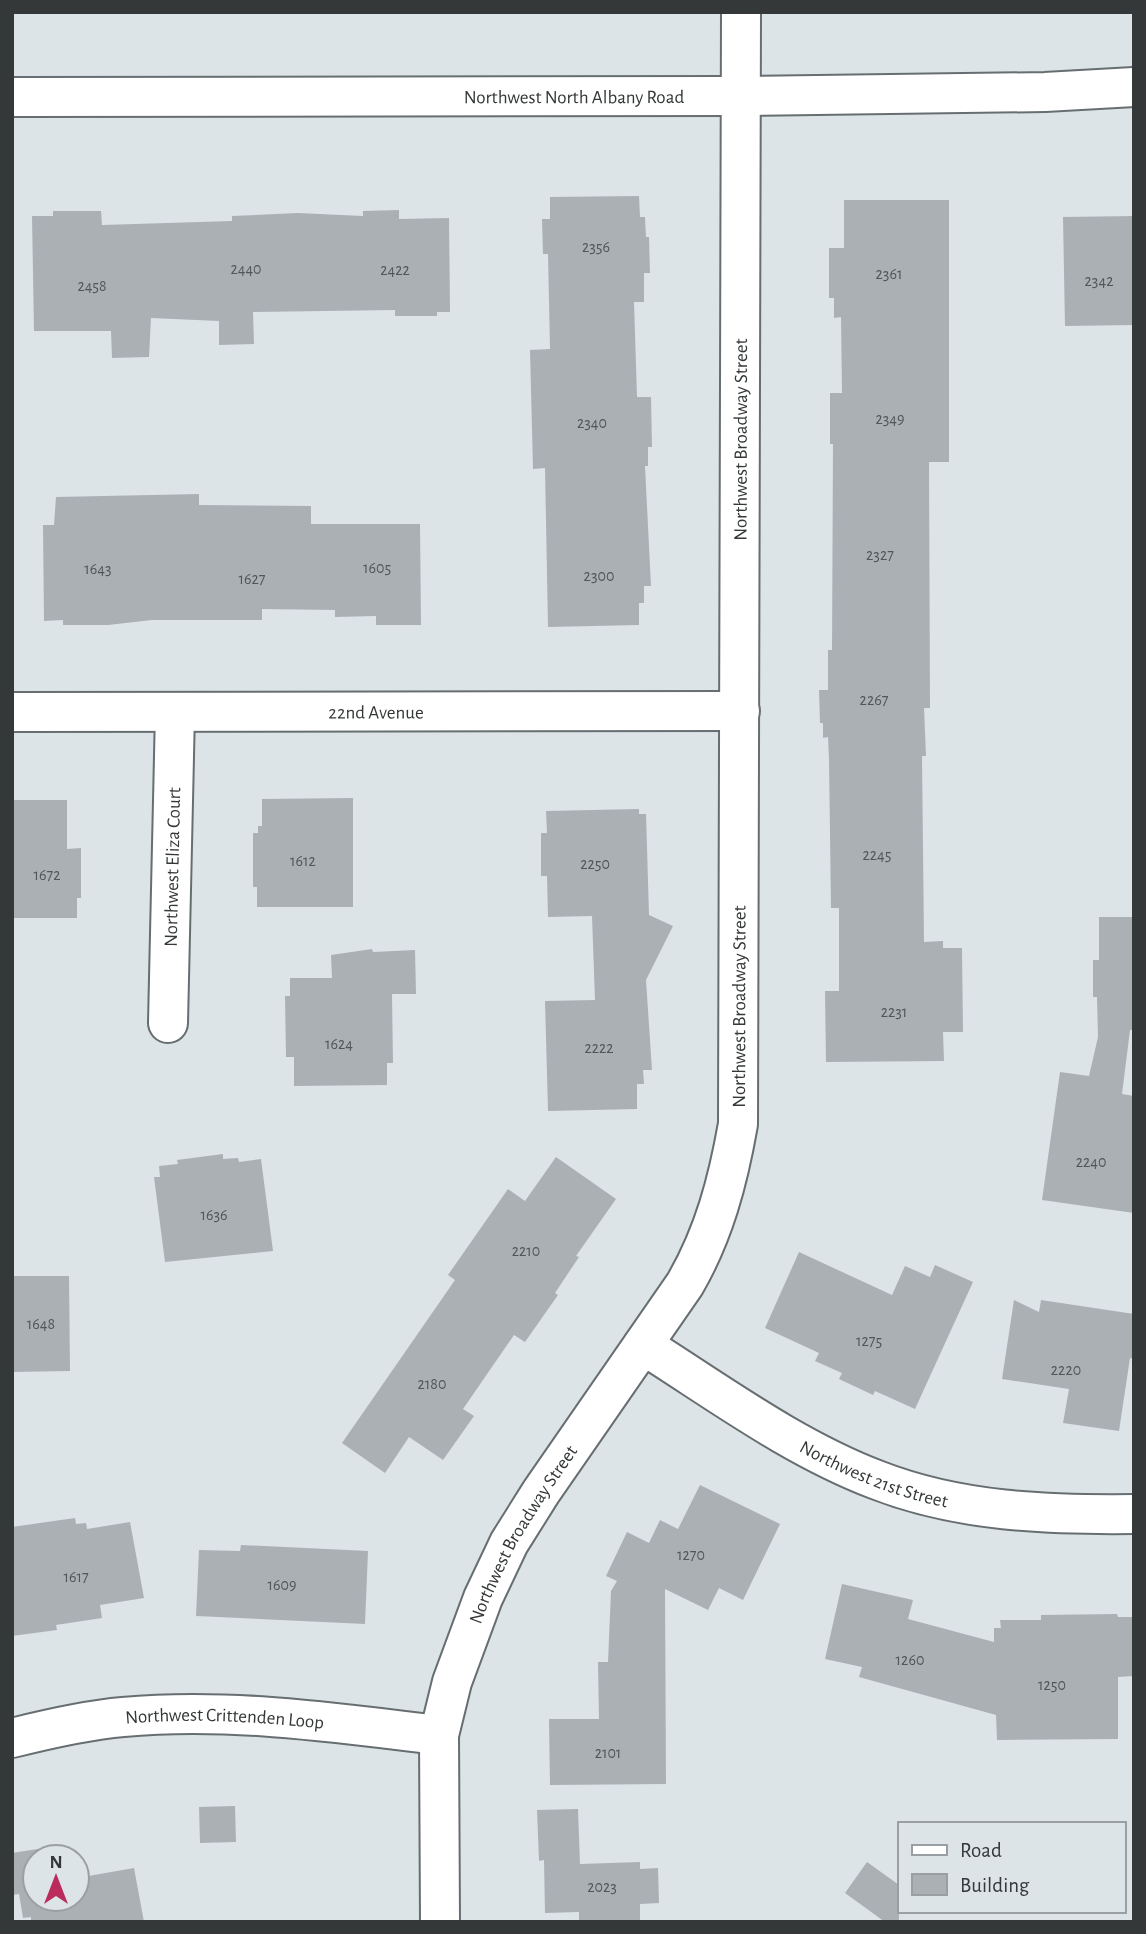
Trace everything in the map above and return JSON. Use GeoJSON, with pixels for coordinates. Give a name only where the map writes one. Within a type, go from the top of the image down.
{"type":"FeatureCollection","features":[{"type":"Feature","properties":{"kind":"street","name":"Northwest Broadway Street"},"geometry":{"type":"LineString","coordinates":[[440,1922],[439,1735],[452,1682],[483,1598],[509,1543],[705,1249],[729,1179],[735,1138],[740,711],[741,12]]}},
{"type":"Feature","properties":{"kind":"street","name":"Northwest North Albany Road"},"geometry":{"type":"LineString","coordinates":[[12,97],[741,96],[1045,92],[1134,87]]}},
{"type":"Feature","properties":{"kind":"street","name":"22nd Avenue"},"geometry":{"type":"LineString","coordinates":[[12,712],[740,711]]}},
{"type":"Feature","properties":{"kind":"street","name":"Northwest Eliza Court"},"geometry":{"type":"LineString","coordinates":[[168,1023],[175,712]]}},
{"type":"Feature","properties":{"kind":"street","name":"Northwest 21st Street"},"geometry":{"type":"LineString","coordinates":[[643,1345],[799,1444],[878,1481],[973,1506],[1057,1515],[1134,1514]]}},
{"type":"Feature","properties":{"kind":"street","name":"Northwest Crittenden Loop"},"geometry":{"type":"LineString","coordinates":[[12,1738],[123,1717],[230,1715],[287,1718],[439,1735]]}},
{"type":"Feature","properties":{"kind":"building"},"geometry":{"type":"Polygon","coordinates":[[[639,196],[640,217],[645,217],[646,237],[649,237],[650,273],[644,273],[644,302],[634,302],[637,397],[651,397],[652,447],[648,447],[648,466],[645,466],[651,586],[644,586],[644,603],[639,603],[639,625],[548,627],[545,468],[533,469],[530,350],[550,349],[548,254],[543,254],[542,219],[550,219],[550,197],[639,196]]]}},
{"type":"Feature","properties":{"kind":"building"},"geometry":{"type":"Polygon","coordinates":[[[844,200],[949,200],[949,462],[929,462],[930,708],[924,708],[926,756],[922,756],[924,942],[943,941],[943,948],[962,948],[963,1032],[943,1032],[944,1061],[826,1062],[825,991],[839,991],[839,908],[831,908],[828,737],[823,738],[823,723],[820,723],[819,690],[828,690],[828,650],[832,650],[833,444],[830,444],[830,393],[842,393],[841,317],[834,318],[834,298],[829,298],[829,248],[844,248],[844,200]]]}},
{"type":"Feature","properties":{"kind":"building"},"geometry":{"type":"Polygon","coordinates":[[[399,210],[399,219],[449,218],[450,312],[437,312],[437,316],[395,316],[395,310],[253,312],[254,344],[219,345],[219,321],[151,318],[149,357],[112,358],[111,331],[34,331],[32,216],[53,216],[53,211],[101,211],[102,225],[232,221],[232,216],[298,213],[363,216],[363,211],[399,210]]]}},
{"type":"Feature","properties":{"kind":"building"},"geometry":{"type":"Polygon","coordinates":[[[1134,216],[1134,325],[1065,326],[1063,217],[1134,216]]]}},
{"type":"Feature","properties":{"kind":"building"},"geometry":{"type":"Polygon","coordinates":[[[199,494],[199,505],[311,506],[311,524],[420,524],[421,625],[376,625],[376,616],[335,617],[335,610],[262,609],[262,620],[152,620],[108,625],[63,625],[63,620],[44,621],[43,525],[54,525],[56,497],[199,494]]]}},
{"type":"Feature","properties":{"kind":"building"},"geometry":{"type":"Polygon","coordinates":[[[353,798],[353,907],[257,907],[257,887],[253,887],[253,833],[258,833],[258,826],[262,826],[262,799],[353,798]]]}},
{"type":"Feature","properties":{"kind":"building"},"geometry":{"type":"Polygon","coordinates":[[[12,800],[67,800],[67,849],[81,848],[81,898],[77,898],[77,918],[12,918],[12,800]]]}},
{"type":"Feature","properties":{"kind":"building"},"geometry":{"type":"Polygon","coordinates":[[[639,809],[639,814],[646,814],[649,915],[673,926],[646,980],[652,1070],[643,1070],[644,1084],[637,1084],[637,1109],[548,1111],[545,1001],[595,1000],[592,916],[548,917],[547,876],[541,876],[541,833],[547,833],[546,811],[639,809]]]}},
{"type":"Feature","properties":{"kind":"building"},"geometry":{"type":"Polygon","coordinates":[[[1099,917],[1134,917],[1134,1030],[1130,1030],[1122,1094],[1134,1096],[1134,1213],[1042,1200],[1060,1072],[1089,1076],[1098,1037],[1097,997],[1093,997],[1093,960],[1099,960],[1099,917]]]}},
{"type":"Feature","properties":{"kind":"building"},"geometry":{"type":"Polygon","coordinates":[[[372,949],[373,952],[415,950],[416,994],[392,994],[393,1063],[387,1063],[387,1085],[294,1086],[294,1057],[286,1057],[285,996],[290,996],[290,978],[332,978],[331,955],[372,949]]]}},
{"type":"Feature","properties":{"kind":"building"},"geometry":{"type":"Polygon","coordinates":[[[223,1154],[223,1159],[238,1158],[239,1162],[261,1159],[273,1251],[165,1262],[154,1177],[160,1177],[159,1166],[178,1164],[177,1160],[223,1154]]]}},
{"type":"Feature","properties":{"kind":"building"},"geometry":{"type":"Polygon","coordinates":[[[556,1157],[616,1199],[576,1256],[579,1257],[555,1293],[558,1295],[525,1342],[514,1335],[463,1409],[474,1416],[443,1460],[409,1437],[385,1473],[342,1443],[455,1280],[448,1275],[508,1189],[525,1201],[556,1157]]]}},
{"type":"Feature","properties":{"kind":"building"},"geometry":{"type":"Polygon","coordinates":[[[799,1252],[892,1295],[905,1266],[930,1277],[935,1265],[973,1282],[915,1409],[875,1391],[873,1395],[839,1379],[842,1373],[815,1361],[819,1353],[765,1328],[799,1252]]]}},
{"type":"Feature","properties":{"kind":"building"},"geometry":{"type":"Polygon","coordinates":[[[12,1276],[69,1276],[70,1371],[12,1372],[12,1276]]]}},
{"type":"Feature","properties":{"kind":"building"},"geometry":{"type":"Polygon","coordinates":[[[1014,1300],[1039,1312],[1041,1300],[1134,1314],[1134,1359],[1130,1358],[1119,1431],[1063,1423],[1069,1389],[1002,1379],[1014,1300]]]}},
{"type":"Feature","properties":{"kind":"building"},"geometry":{"type":"Polygon","coordinates":[[[700,1485],[780,1524],[743,1600],[719,1588],[708,1610],[665,1589],[666,1784],[550,1785],[549,1719],[599,1719],[598,1662],[608,1662],[611,1591],[617,1581],[606,1576],[627,1532],[649,1543],[660,1520],[678,1529],[700,1485]]]}},
{"type":"Feature","properties":{"kind":"building"},"geometry":{"type":"Polygon","coordinates":[[[75,1518],[76,1524],[86,1523],[87,1529],[130,1522],[144,1598],[100,1605],[102,1618],[56,1625],[57,1630],[12,1636],[12,1527],[75,1518]]]}},
{"type":"Feature","properties":{"kind":"building"},"geometry":{"type":"Polygon","coordinates":[[[241,1545],[368,1551],[365,1624],[196,1616],[199,1550],[240,1551],[241,1545]]]}},
{"type":"Feature","properties":{"kind":"building"},"geometry":{"type":"Polygon","coordinates":[[[842,1584],[913,1600],[908,1619],[994,1642],[994,1628],[1001,1628],[1000,1620],[1041,1620],[1041,1615],[1117,1614],[1118,1617],[1134,1617],[1134,1676],[1118,1677],[1118,1739],[997,1740],[996,1715],[859,1677],[862,1667],[825,1659],[842,1584]]]}},
{"type":"Feature","properties":{"kind":"building"},"geometry":{"type":"Polygon","coordinates":[[[235,1806],[236,1842],[200,1843],[199,1807],[235,1806]]]}},
{"type":"Feature","properties":{"kind":"building"},"geometry":{"type":"Polygon","coordinates":[[[578,1809],[580,1864],[640,1862],[640,1869],[658,1868],[659,1903],[640,1904],[640,1922],[579,1922],[579,1912],[545,1913],[544,1860],[539,1861],[537,1810],[578,1809]]]}},
{"type":"Feature","properties":{"kind":"building"},"geometry":{"type":"Polygon","coordinates":[[[21,1852],[21,1906],[19,1894],[12,1895],[12,1853],[21,1852]]]}},
{"type":"Feature","properties":{"kind":"building"},"geometry":{"type":"Polygon","coordinates":[[[867,1862],[898,1884],[899,1922],[885,1922],[845,1893],[867,1862]]]}},
{"type":"Feature","properties":{"kind":"building"},"geometry":{"type":"Polygon","coordinates":[[[134,1868],[144,1922],[31,1922],[31,1917],[23,1918],[22,1913],[91,1913],[91,1876],[134,1868]]]}}]}
